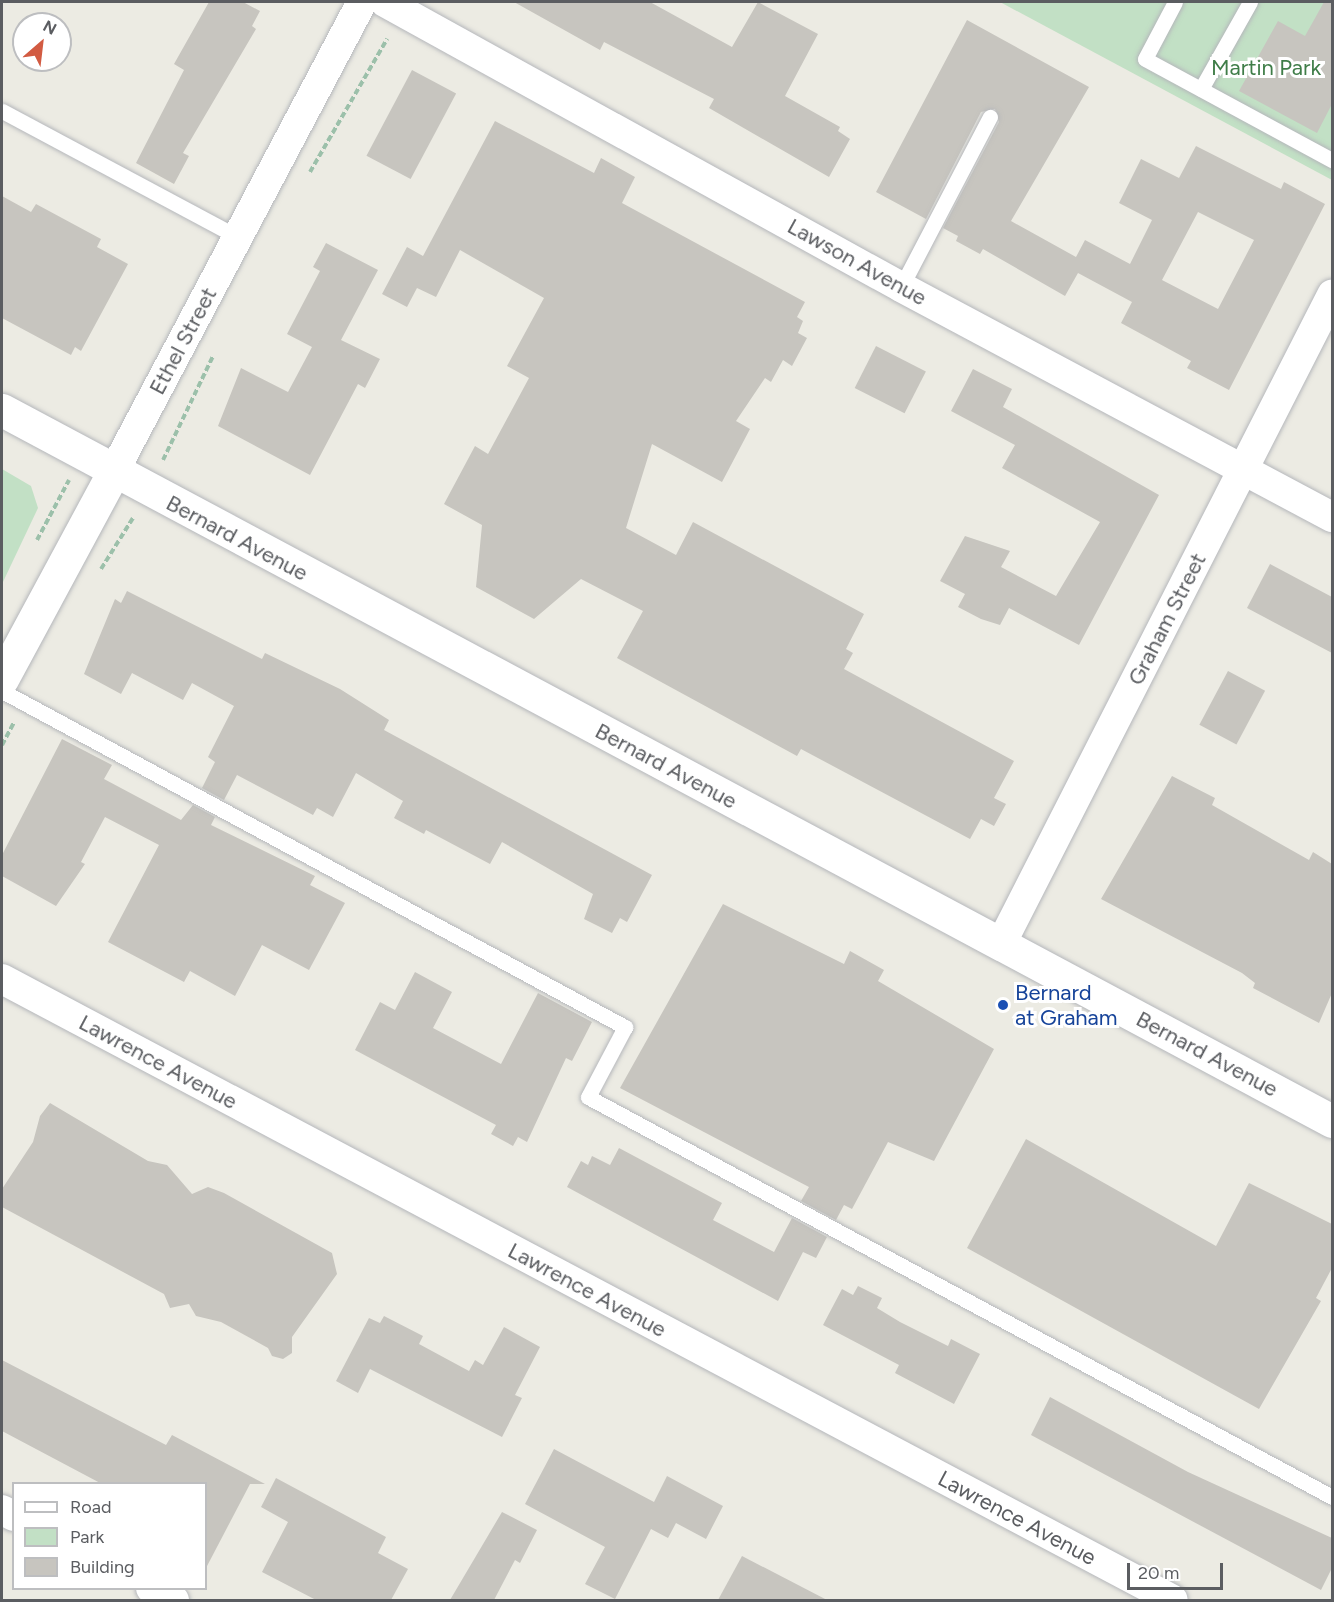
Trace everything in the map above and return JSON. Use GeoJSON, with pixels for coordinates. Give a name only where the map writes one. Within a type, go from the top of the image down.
{"type":"FeatureCollection","features":[{"type":"Feature","properties":{"kind":"street","name":"Ethel Street"},"geometry":{"type":"LineString","coordinates":[[13,691],[113,473],[362,2]]}},
{"type":"Feature","properties":{"kind":"street","name":"Lawson Avenue"},"geometry":{"type":"LineString","coordinates":[[393,7],[901,287],[1332,517]]}},
{"type":"Feature","properties":{"kind":"street","name":"Graham Street"},"geometry":{"type":"LineString","coordinates":[[1001,944],[1332,295]]}},
{"type":"Feature","properties":{"kind":"street","name":"Bernard Avenue"},"geometry":{"type":"LineString","coordinates":[[2,410],[113,473],[1332,1121]]}},
{"type":"Feature","properties":{"kind":"street","name":"Lawrence Avenue"},"geometry":{"type":"LineString","coordinates":[[2,979],[1173,1600]]}},
{"type":"Feature","properties":{"kind":"street"},"geometry":{"type":"LineString","coordinates":[[155,1590],[174,1600]]}},
{"type":"Feature","properties":{"kind":"lane"},"geometry":{"type":"LineString","coordinates":[[1176,2],[1146,59],[1332,160]]}},
{"type":"Feature","properties":{"kind":"lane"},"geometry":{"type":"LineString","coordinates":[[1201,89],[1250,2]]}},
{"type":"Feature","properties":{"kind":"lane"},"geometry":{"type":"LineString","coordinates":[[2,111],[238,237]]}},
{"type":"Feature","properties":{"kind":"lane"},"geometry":{"type":"LineString","coordinates":[[901,287],[990,117]]}},
{"type":"Feature","properties":{"kind":"lane"},"geometry":{"type":"LineString","coordinates":[[2,690],[13,691],[625,1027],[588,1097],[1332,1497]]}},
{"type":"Feature","properties":{"kind":"path"},"geometry":{"type":"LineString","coordinates":[[303,182],[393,7]]}},
{"type":"Feature","properties":{"kind":"path"},"geometry":{"type":"LineString","coordinates":[[98,572],[147,491],[215,352]]}},
{"type":"Feature","properties":{"kind":"path"},"geometry":{"type":"LineString","coordinates":[[2,745],[13,691]]}},
{"type":"Feature","properties":{"kind":"green space","name":"Martin Park"},"geometry":{"type":"Polygon","coordinates":[[[1000,2],[1332,2],[1332,180],[1000,2]]]}},
{"type":"Feature","properties":{"kind":"green space"},"geometry":{"type":"Polygon","coordinates":[[[2,469],[31,486],[38,508],[2,584],[2,469]]]}},
{"type":"Feature","properties":{"kind":"building"},"geometry":{"type":"Polygon","coordinates":[[[209,2],[243,2],[260,11],[252,26],[256,29],[183,153],[189,156],[174,184],[136,163],[184,70],[174,64],[209,2]]]}},
{"type":"Feature","properties":{"kind":"building"},"geometry":{"type":"Polygon","coordinates":[[[514,2],[650,2],[732,47],[758,2],[818,34],[785,96],[840,127],[838,131],[850,139],[829,177],[709,108],[714,99],[604,42],[600,50],[514,2]]]}},
{"type":"Feature","properties":{"kind":"building"},"geometry":{"type":"Polygon","coordinates":[[[1324,2],[1332,2],[1332,104],[1317,133],[1239,91],[1278,21],[1305,36],[1324,2]]]}},
{"type":"Feature","properties":{"kind":"building"},"geometry":{"type":"Polygon","coordinates":[[[967,20],[1089,87],[1011,221],[1076,257],[1085,240],[1130,264],[1152,220],[1119,203],[1141,159],[1179,178],[1196,146],[1281,189],[1284,182],[1325,204],[1229,390],[1187,368],[1191,361],[1121,323],[1132,302],[1078,273],[1065,296],[983,249],[980,254],[956,241],[958,236],[943,228],[999,122],[995,109],[981,112],[926,219],[876,192],[967,20]],[[1198,212],[1162,280],[1218,309],[1254,240],[1198,212]]]}},
{"type":"Feature","properties":{"kind":"building"},"geometry":{"type":"Polygon","coordinates":[[[412,70],[456,93],[411,179],[366,156],[412,70]]]}},
{"type":"Feature","properties":{"kind":"building"},"geometry":{"type":"Polygon","coordinates":[[[495,121],[594,173],[601,158],[635,177],[622,203],[805,302],[797,317],[803,321],[798,333],[807,338],[792,366],[783,360],[771,382],[765,378],[736,421],[750,429],[722,482],[652,444],[626,528],[676,555],[693,522],[864,614],[846,649],[853,653],[844,669],[1014,761],[994,798],[1006,804],[994,826],[981,819],[970,839],[801,749],[797,756],[617,658],[643,611],[581,579],[534,619],[476,587],[482,525],[444,504],[475,446],[488,454],[529,378],[507,366],[544,298],[460,250],[436,297],[417,288],[407,307],[382,294],[407,247],[423,256],[495,121]]]}},
{"type":"Feature","properties":{"kind":"building"},"geometry":{"type":"Polygon","coordinates":[[[2,196],[31,212],[36,204],[101,239],[97,247],[128,264],[81,351],[75,347],[71,355],[2,318],[2,196]]]}},
{"type":"Feature","properties":{"kind":"building"},"geometry":{"type":"Polygon","coordinates":[[[326,243],[378,270],[341,340],[380,359],[365,388],[358,384],[310,475],[218,426],[241,368],[288,392],[312,347],[287,334],[320,271],[313,267],[326,243]]]}},
{"type":"Feature","properties":{"kind":"building"},"geometry":{"type":"Polygon","coordinates":[[[876,346],[926,371],[905,413],[855,388],[876,346]]]}},
{"type":"Feature","properties":{"kind":"building"},"geometry":{"type":"Polygon","coordinates":[[[973,369],[1012,389],[1003,407],[1159,495],[1079,645],[1009,608],[1000,625],[981,619],[958,607],[965,594],[940,581],[965,536],[1010,551],[1001,567],[1056,596],[1100,522],[1002,468],[1015,445],[951,411],[973,369]]]}},
{"type":"Feature","properties":{"kind":"building"},"geometry":{"type":"Polygon","coordinates":[[[1270,564],[1332,597],[1332,653],[1247,608],[1270,564]]]}},
{"type":"Feature","properties":{"kind":"building"},"geometry":{"type":"Polygon","coordinates":[[[127,591],[262,659],[265,653],[340,689],[389,720],[384,730],[652,875],[627,922],[620,918],[612,933],[584,919],[593,894],[502,842],[490,864],[426,830],[424,834],[394,818],[403,801],[356,773],[333,817],[317,808],[313,815],[237,775],[224,800],[202,788],[215,762],[208,757],[234,706],[192,683],[183,700],[132,673],[121,694],[84,674],[115,599],[121,603],[127,591]]]}},
{"type":"Feature","properties":{"kind":"building"},"geometry":{"type":"Polygon","coordinates":[[[1228,671],[1265,691],[1236,745],[1199,725],[1228,671]]]}},
{"type":"Feature","properties":{"kind":"building"},"geometry":{"type":"Polygon","coordinates":[[[62,739],[112,765],[104,779],[181,820],[193,805],[215,817],[211,825],[315,876],[310,885],[345,903],[309,970],[262,945],[235,996],[190,971],[184,982],[108,942],[159,845],[105,817],[81,862],[85,864],[56,906],[2,876],[2,855],[62,739]]]}},
{"type":"Feature","properties":{"kind":"building"},"geometry":{"type":"Polygon","coordinates":[[[1172,776],[1215,798],[1212,805],[1309,860],[1313,852],[1332,864],[1332,993],[1319,1023],[1253,988],[1255,983],[1242,973],[1101,899],[1172,776]]]}},
{"type":"Feature","properties":{"kind":"building"},"geometry":{"type":"Polygon","coordinates":[[[723,904],[844,964],[850,951],[884,970],[878,981],[994,1049],[934,1161],[888,1142],[852,1209],[844,1205],[836,1220],[801,1201],[809,1187],[620,1088],[723,904]]]}},
{"type":"Feature","properties":{"kind":"building"},"geometry":{"type":"Polygon","coordinates":[[[415,972],[452,992],[433,1028],[501,1064],[538,993],[592,1022],[572,1061],[566,1058],[527,1142],[518,1137],[513,1146],[491,1134],[496,1125],[355,1050],[380,1002],[395,1010],[415,972]]]}},
{"type":"Feature","properties":{"kind":"building"},"geometry":{"type":"Polygon","coordinates":[[[50,1103],[148,1161],[167,1165],[192,1194],[208,1187],[224,1193],[332,1253],[337,1274],[292,1337],[292,1353],[283,1359],[272,1356],[268,1348],[221,1322],[196,1316],[189,1304],[170,1308],[164,1294],[2,1207],[2,1189],[33,1142],[40,1116],[50,1103]]]}},
{"type":"Feature","properties":{"kind":"building"},"geometry":{"type":"Polygon","coordinates":[[[1026,1139],[1216,1246],[1249,1183],[1332,1224],[1332,1268],[1316,1298],[1321,1301],[1259,1409],[967,1248],[1026,1139]]]}},
{"type":"Feature","properties":{"kind":"building"},"geometry":{"type":"Polygon","coordinates":[[[619,1148],[722,1203],[713,1220],[774,1252],[792,1218],[827,1237],[816,1258],[803,1252],[778,1301],[567,1187],[581,1161],[588,1165],[592,1156],[610,1165],[619,1148]]]}},
{"type":"Feature","properties":{"kind":"building"},"geometry":{"type":"Polygon","coordinates":[[[858,1286],[882,1298],[877,1308],[900,1322],[948,1346],[951,1339],[980,1354],[954,1404],[895,1373],[899,1365],[823,1325],[842,1289],[853,1295],[858,1286]]]}},
{"type":"Feature","properties":{"kind":"building"},"geometry":{"type":"Polygon","coordinates":[[[384,1316],[423,1336],[419,1344],[469,1371],[475,1360],[483,1365],[504,1327],[540,1347],[515,1395],[522,1398],[502,1437],[370,1369],[358,1393],[336,1381],[369,1318],[380,1323],[384,1316]]]}},
{"type":"Feature","properties":{"kind":"building"},"geometry":{"type":"Polygon","coordinates":[[[2,1360],[166,1445],[172,1435],[265,1484],[250,1484],[207,1566],[207,1482],[98,1482],[2,1431],[2,1360]]]}},
{"type":"Feature","properties":{"kind":"building"},"geometry":{"type":"Polygon","coordinates":[[[1050,1397],[1188,1472],[1332,1538],[1332,1568],[1321,1590],[1031,1435],[1050,1397]]]}},
{"type":"Feature","properties":{"kind":"building"},"geometry":{"type":"Polygon","coordinates":[[[554,1449],[654,1502],[667,1476],[723,1506],[706,1539],[676,1523],[668,1538],[651,1529],[615,1599],[585,1584],[605,1547],[525,1504],[554,1449]]]}},
{"type":"Feature","properties":{"kind":"building"},"geometry":{"type":"Polygon","coordinates":[[[276,1478],[386,1537],[378,1553],[408,1569],[391,1600],[316,1600],[262,1572],[288,1522],[261,1507],[276,1478]]]}},
{"type":"Feature","properties":{"kind":"building"},"geometry":{"type":"Polygon","coordinates":[[[502,1512],[537,1530],[520,1563],[515,1560],[494,1600],[450,1600],[502,1512]]]}},
{"type":"Feature","properties":{"kind":"building"},"geometry":{"type":"Polygon","coordinates":[[[742,1556],[827,1600],[718,1600],[742,1556]]]}},
{"type":"Feature","properties":{"kind":"place","name":"Bernard at Graham"},"geometry":{"type":"Point","coordinates":[1003,1005]}}]}
